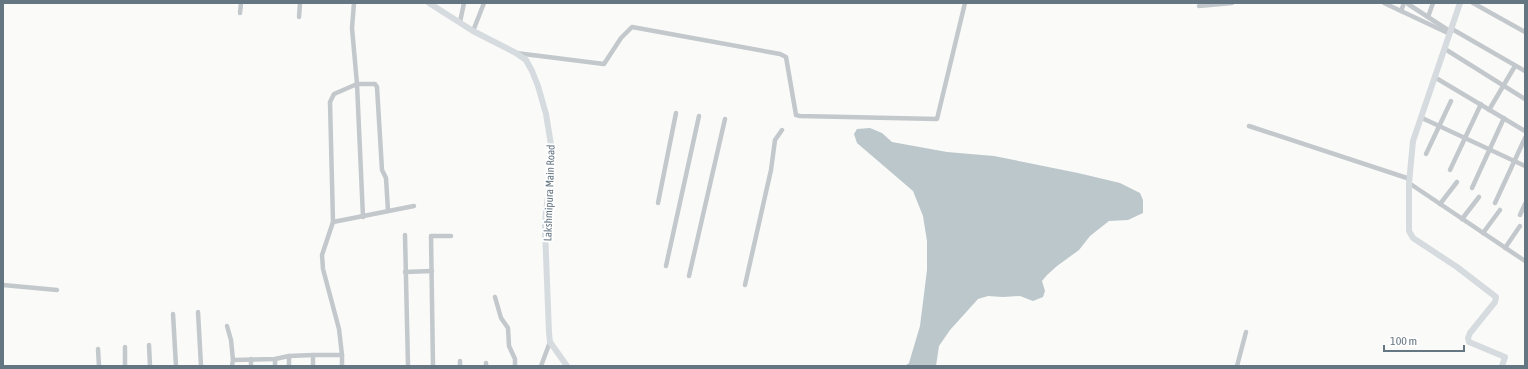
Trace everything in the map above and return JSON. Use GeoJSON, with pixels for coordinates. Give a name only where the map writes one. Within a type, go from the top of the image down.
{"type":"FeatureCollection","features":[{"type":"Feature","properties":{"kind":"street"},"geometry":{"type":"LineString","coordinates":[[240,13],[241,3]]}},
{"type":"Feature","properties":{"kind":"street"},"geometry":{"type":"LineString","coordinates":[[299,17],[300,3]]}},
{"type":"Feature","properties":{"kind":"street"},"geometry":{"type":"LineString","coordinates":[[354,3],[352,28],[357,84],[363,217]]}},
{"type":"Feature","properties":{"kind":"street","name":"Lakshmipura Main Road"},"geometry":{"type":"LineString","coordinates":[[429,3],[526,60],[532,71],[543,101],[550,130],[552,151],[552,170],[545,229],[550,342]]}},
{"type":"Feature","properties":{"kind":"street"},"geometry":{"type":"LineString","coordinates":[[460,22],[464,3]]}},
{"type":"Feature","properties":{"kind":"street"},"geometry":{"type":"LineString","coordinates":[[473,30],[484,3]]}},
{"type":"Feature","properties":{"kind":"street"},"geometry":{"type":"LineString","coordinates":[[516,53],[604,64],[621,38],[632,26],[780,54],[786,57],[796,115],[937,119],[965,3]]}},
{"type":"Feature","properties":{"kind":"street"},"geometry":{"type":"LineString","coordinates":[[1199,6],[1232,3]]}},
{"type":"Feature","properties":{"kind":"street"},"geometry":{"type":"LineString","coordinates":[[1384,3],[1451,31]]}},
{"type":"Feature","properties":{"kind":"street"},"geometry":{"type":"LineString","coordinates":[[1428,17],[1433,3]]}},
{"type":"Feature","properties":{"kind":"street"},"geometry":{"type":"LineString","coordinates":[[1460,3],[1436,78],[1413,141],[1410,181],[1409,231],[1413,238],[1457,267],[1496,297],[1495,302],[1470,333],[1468,338],[1469,342],[1505,356],[1502,366]]}},
{"type":"Feature","properties":{"kind":"street"},"geometry":{"type":"LineString","coordinates":[[1473,3],[1525,32]]}},
{"type":"Feature","properties":{"kind":"street"},"geometry":{"type":"LineString","coordinates":[[1401,11],[1406,4],[1451,31],[1525,71]]}},
{"type":"Feature","properties":{"kind":"street"},"geometry":{"type":"LineString","coordinates":[[1445,49],[1525,99]]}},
{"type":"Feature","properties":{"kind":"street"},"geometry":{"type":"LineString","coordinates":[[1489,110],[1516,66]]}},
{"type":"Feature","properties":{"kind":"street"},"geometry":{"type":"LineString","coordinates":[[1436,78],[1525,131]]}},
{"type":"Feature","properties":{"kind":"street"},"geometry":{"type":"LineString","coordinates":[[342,366],[339,329],[323,269],[322,254],[333,222],[330,102],[334,94],[357,84],[375,84],[377,87],[382,170],[386,178],[388,211]]}},
{"type":"Feature","properties":{"kind":"street"},"geometry":{"type":"LineString","coordinates":[[1426,154],[1451,101]]}},
{"type":"Feature","properties":{"kind":"street"},"geometry":{"type":"LineString","coordinates":[[1450,170],[1481,104]]}},
{"type":"Feature","properties":{"kind":"street"},"geometry":{"type":"LineString","coordinates":[[658,203],[676,113]]}},
{"type":"Feature","properties":{"kind":"street"},"geometry":{"type":"LineString","coordinates":[[666,266],[699,116]]}},
{"type":"Feature","properties":{"kind":"street"},"geometry":{"type":"LineString","coordinates":[[1422,118],[1525,166]]}},
{"type":"Feature","properties":{"kind":"street"},"geometry":{"type":"LineString","coordinates":[[1472,188],[1504,118]]}},
{"type":"Feature","properties":{"kind":"street"},"geometry":{"type":"LineString","coordinates":[[689,276],[725,120]]}},
{"type":"Feature","properties":{"kind":"street"},"geometry":{"type":"LineString","coordinates":[[1249,126],[1410,181],[1440,204],[1525,261]]}},
{"type":"Feature","properties":{"kind":"street"},"geometry":{"type":"LineString","coordinates":[[745,284],[771,170],[775,140],[782,130]]}},
{"type":"Feature","properties":{"kind":"street"},"geometry":{"type":"LineString","coordinates":[[1495,203],[1525,138]]}},
{"type":"Feature","properties":{"kind":"street"},"geometry":{"type":"LineString","coordinates":[[1440,204],[1457,182]]}},
{"type":"Feature","properties":{"kind":"street"},"geometry":{"type":"LineString","coordinates":[[1462,219],[1479,197]]}},
{"type":"Feature","properties":{"kind":"street"},"geometry":{"type":"LineString","coordinates":[[1520,215],[1525,204]]}},
{"type":"Feature","properties":{"kind":"street"},"geometry":{"type":"LineString","coordinates":[[333,222],[414,206]]}},
{"type":"Feature","properties":{"kind":"street"},"geometry":{"type":"LineString","coordinates":[[1483,233],[1500,210]]}},
{"type":"Feature","properties":{"kind":"street"},"geometry":{"type":"LineString","coordinates":[[1505,248],[1520,226]]}},
{"type":"Feature","properties":{"kind":"street"},"geometry":{"type":"LineString","coordinates":[[405,235],[408,366]]}},
{"type":"Feature","properties":{"kind":"street"},"geometry":{"type":"LineString","coordinates":[[433,366],[431,236],[451,236]]}},
{"type":"Feature","properties":{"kind":"street"},"geometry":{"type":"LineString","coordinates":[[405,272],[432,272]]}},
{"type":"Feature","properties":{"kind":"street"},"geometry":{"type":"LineString","coordinates":[[3,285],[57,290]]}},
{"type":"Feature","properties":{"kind":"street"},"geometry":{"type":"LineString","coordinates":[[494,297],[501,318],[508,328],[509,346],[515,359],[515,366]]}},
{"type":"Feature","properties":{"kind":"street"},"geometry":{"type":"LineString","coordinates":[[198,312],[201,366]]}},
{"type":"Feature","properties":{"kind":"street"},"geometry":{"type":"LineString","coordinates":[[173,314],[176,366]]}},
{"type":"Feature","properties":{"kind":"street"},"geometry":{"type":"LineString","coordinates":[[227,326],[231,340],[232,366]]}},
{"type":"Feature","properties":{"kind":"street"},"geometry":{"type":"LineString","coordinates":[[1237,366],[1246,332]]}},
{"type":"Feature","properties":{"kind":"street"},"geometry":{"type":"LineString","coordinates":[[541,366],[550,342]]}},
{"type":"Feature","properties":{"kind":"street"},"geometry":{"type":"LineString","coordinates":[[550,342],[567,366]]}},
{"type":"Feature","properties":{"kind":"street"},"geometry":{"type":"LineString","coordinates":[[149,344],[150,366]]}},
{"type":"Feature","properties":{"kind":"street"},"geometry":{"type":"LineString","coordinates":[[125,347],[125,366]]}},
{"type":"Feature","properties":{"kind":"street"},"geometry":{"type":"LineString","coordinates":[[98,349],[99,366]]}},
{"type":"Feature","properties":{"kind":"street"},"geometry":{"type":"LineString","coordinates":[[313,355],[313,366]]}},
{"type":"Feature","properties":{"kind":"street"},"geometry":{"type":"LineString","coordinates":[[232,360],[275,359],[289,356],[342,355]]}},
{"type":"Feature","properties":{"kind":"street"},"geometry":{"type":"LineString","coordinates":[[289,356],[289,366]]}},
{"type":"Feature","properties":{"kind":"street"},"geometry":{"type":"LineString","coordinates":[[251,359],[251,366]]}},
{"type":"Feature","properties":{"kind":"street"},"geometry":{"type":"LineString","coordinates":[[275,359],[275,366]]}},
{"type":"Feature","properties":{"kind":"shaded area"},"geometry":{"type":"Polygon","coordinates":[[[870,128],[882,133],[892,142],[947,152],[994,156],[1120,183],[1140,193],[1143,200],[1143,213],[1128,220],[1109,221],[1090,236],[1079,250],[1057,266],[1042,281],[1045,291],[1043,297],[1033,301],[1020,296],[988,296],[978,299],[950,330],[939,346],[936,366],[905,366],[909,363],[920,326],[927,270],[927,241],[923,216],[913,191],[857,143],[854,134],[857,129],[870,128]]]}}]}
